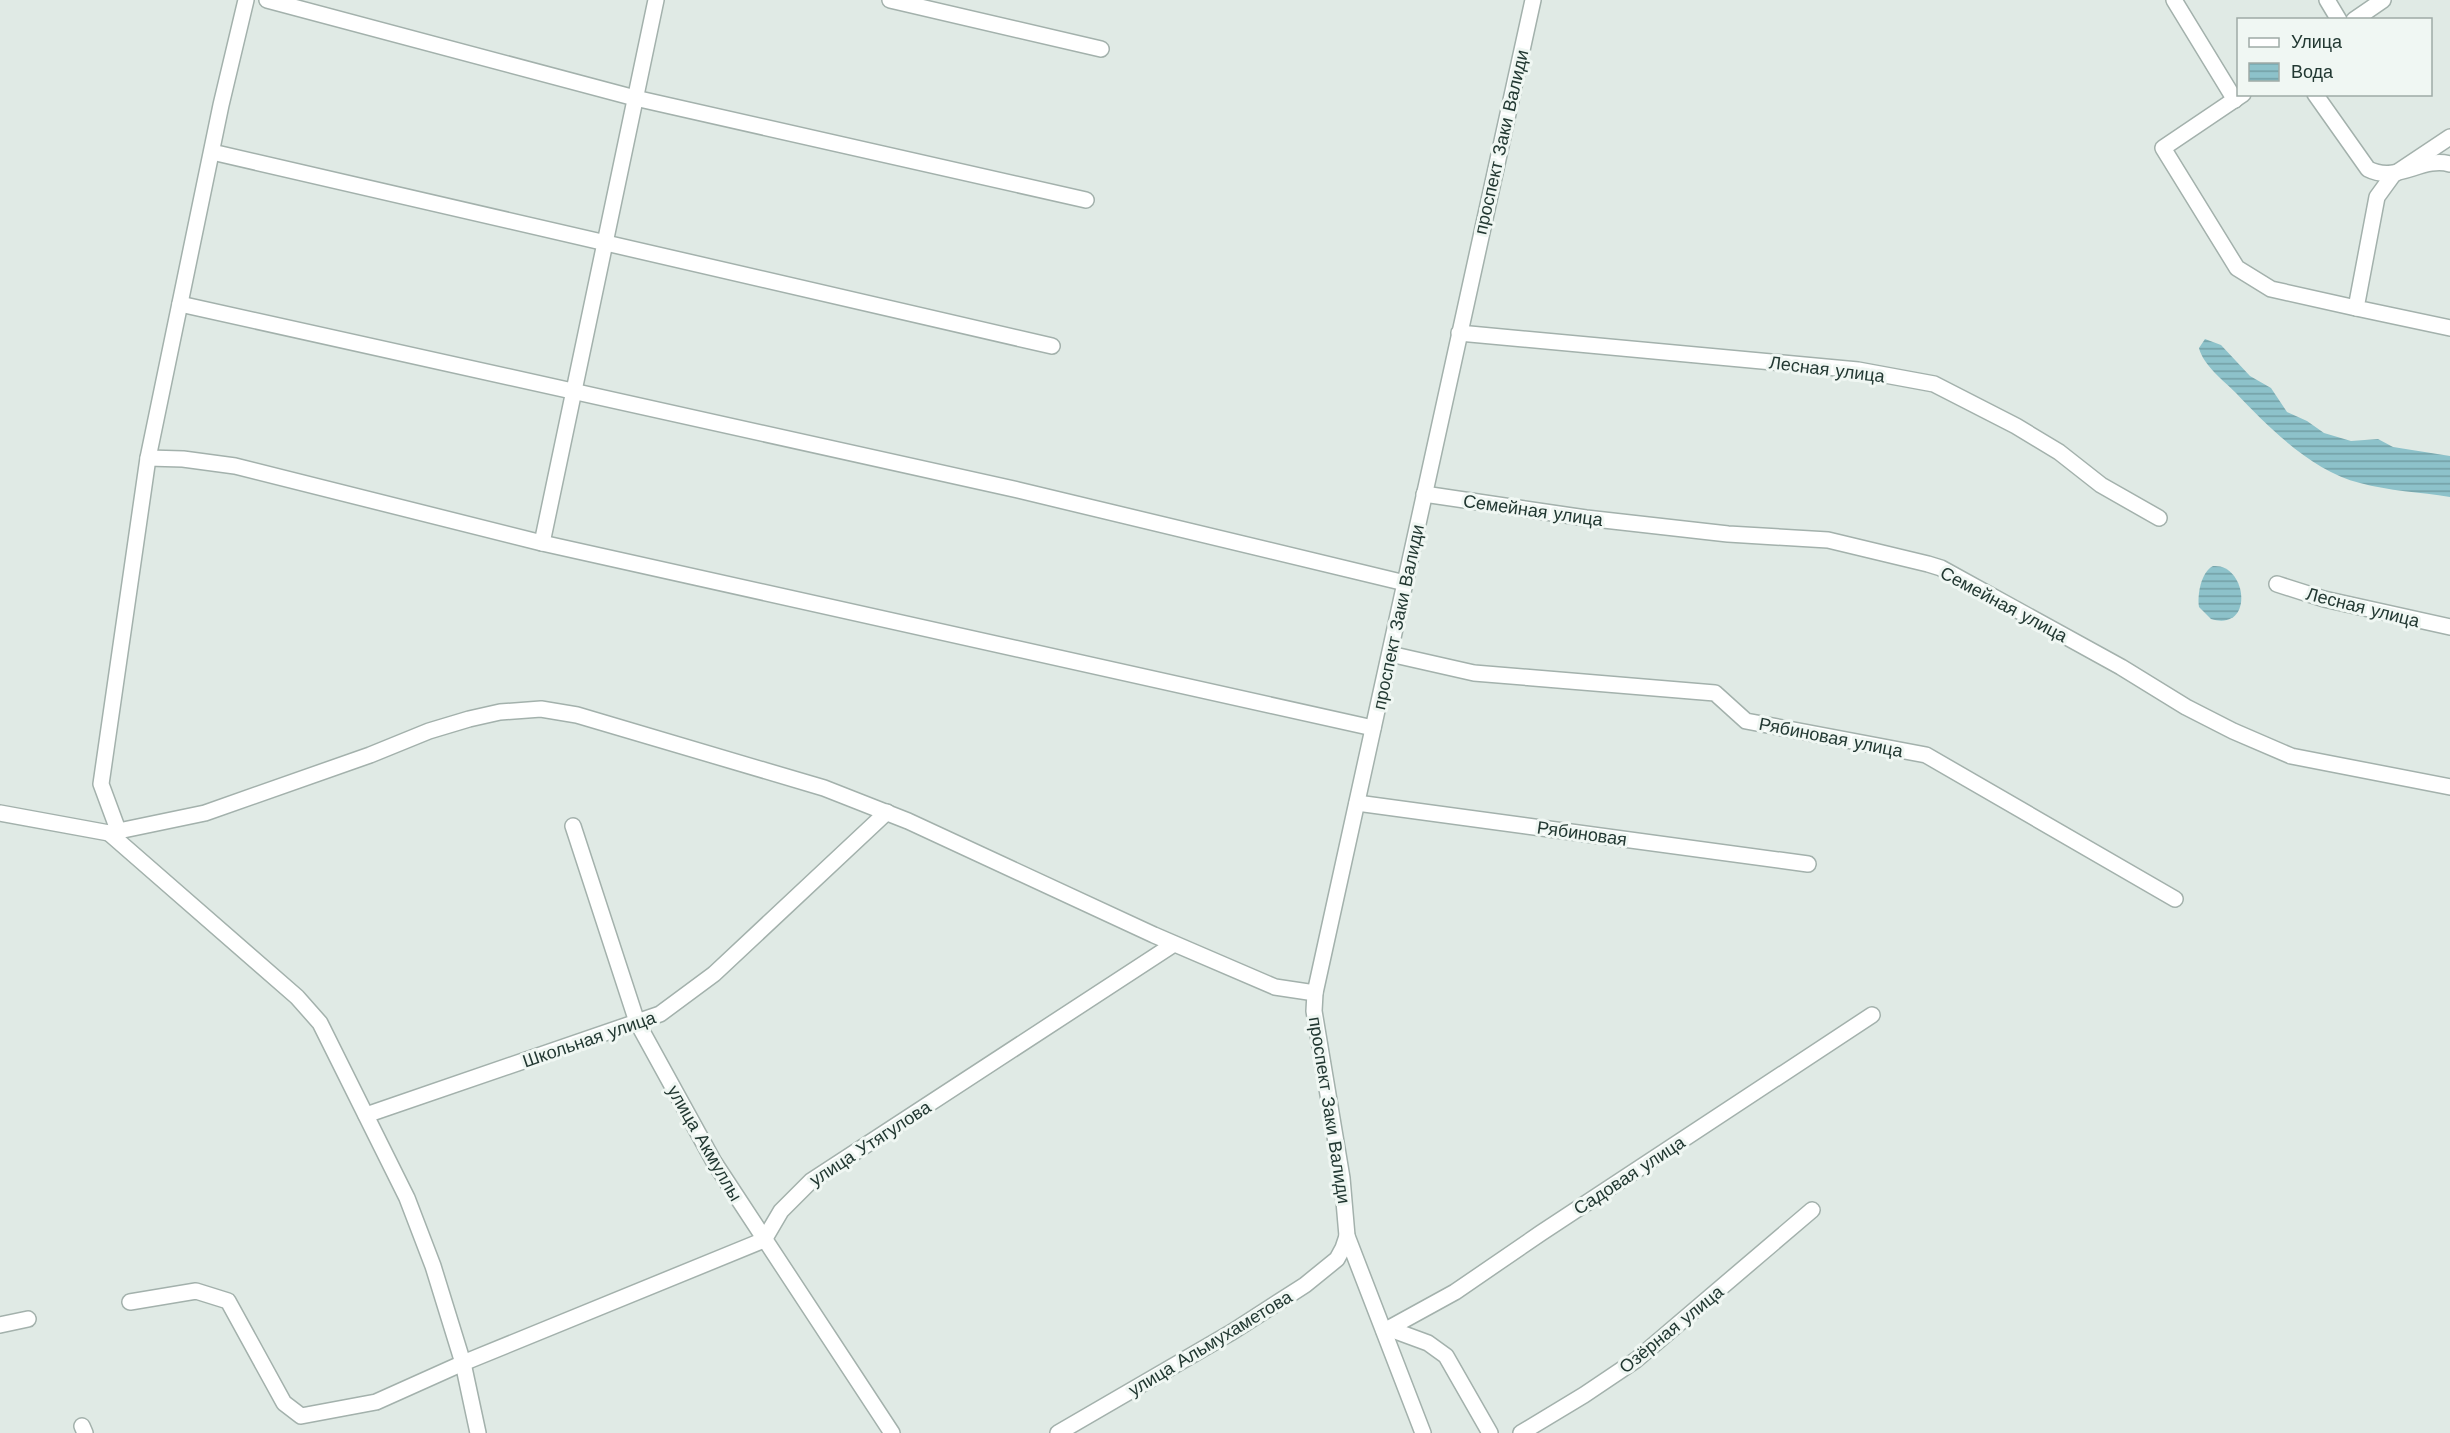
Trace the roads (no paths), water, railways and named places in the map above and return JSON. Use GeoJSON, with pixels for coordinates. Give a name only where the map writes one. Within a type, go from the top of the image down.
{"type":"FeatureCollection","features":[{"type":"Feature","properties":{"kind":"street"},"geometry":{"type":"LineString","coordinates":[[246,0],[148,458],[102,784],[114,832],[297,997],[320,1023],[407,1198],[433,1266],[463,1363],[478,1433]]}},
{"type":"Feature","properties":{"kind":"street"},"geometry":{"type":"LineString","coordinates":[[267,0],[635,98],[1086,200]]}},
{"type":"Feature","properties":{"kind":"street"},"geometry":{"type":"LineString","coordinates":[[542,543],[656,0]]}},
{"type":"Feature","properties":{"kind":"street"},"geometry":{"type":"LineString","coordinates":[[890,0],[1101,49]]}},
{"type":"Feature","properties":{"kind":"street","name":"проспект Заки Валиди"},"geometry":{"type":"LineString","coordinates":[[1423,1433],[1387,1330],[1347,1236],[1342,1178],[1315,1028],[1315,993],[1533,0]]}},
{"type":"Feature","properties":{"kind":"street"},"geometry":{"type":"LineString","coordinates":[[2174,0],[2237,94]]}},
{"type":"Feature","properties":{"kind":"street"},"geometry":{"type":"LineString","coordinates":[[2326,0],[2338,18]]}},
{"type":"Feature","properties":{"kind":"street"},"geometry":{"type":"LineString","coordinates":[[2357,18],[2383,0]]}},
{"type":"Feature","properties":{"kind":"street"},"geometry":{"type":"LineString","coordinates":[[2315,96],[2368,170],[2378,174],[2393,175],[2438,161],[2450,164]]}},
{"type":"Feature","properties":{"kind":"street"},"geometry":{"type":"LineString","coordinates":[[2239,97],[2163,148],[2237,268],[2271,289],[2450,328]]}},
{"type":"Feature","properties":{"kind":"street"},"geometry":{"type":"LineString","coordinates":[[2356,308],[2377,198],[2393,175],[2450,137]]}},
{"type":"Feature","properties":{"kind":"street"},"geometry":{"type":"LineString","coordinates":[[212,152],[1052,346]]}},
{"type":"Feature","properties":{"kind":"street"},"geometry":{"type":"LineString","coordinates":[[180,304],[1018,490],[1405,584]]}},
{"type":"Feature","properties":{"kind":"street","name":"Лесная улица"},"geometry":{"type":"LineString","coordinates":[[1459,333],[1858,370],[1934,384],[2016,426],[2060,452],[2101,485],[2159,518]]}},
{"type":"Feature","properties":{"kind":"street"},"geometry":{"type":"LineString","coordinates":[[148,458],[183,459],[235,466],[542,543],[1373,728]]}},
{"type":"Feature","properties":{"kind":"street","name":"Семейная улица"},"geometry":{"type":"LineString","coordinates":[[1424,494],[1586,518],[1728,534],[1828,540],[1928,564],[1941,568],[2112,662],[2186,707],[2281,752],[2291,756],[2450,787]]}},
{"type":"Feature","properties":{"kind":"street","name":"Лесная улица"},"geometry":{"type":"LineString","coordinates":[[2277,584],[2324,599],[2450,627]]}},
{"type":"Feature","properties":{"kind":"street","name":"Рябиновая улица"},"geometry":{"type":"LineString","coordinates":[[1390,654],[1474,673],[1715,693],[1746,721],[1926,755],[2175,899]]}},
{"type":"Feature","properties":{"kind":"street"},"geometry":{"type":"LineString","coordinates":[[0,813],[114,832],[205,813],[370,754],[429,730],[500,712],[541,709],[577,715],[824,788],[886,812],[1174,944],[1275,987],[1315,993]]}},
{"type":"Feature","properties":{"kind":"street","name":"Рябиновая"},"geometry":{"type":"LineString","coordinates":[[1357,803],[1808,864]]}},
{"type":"Feature","properties":{"kind":"street","name":"Школьная улица"},"geometry":{"type":"LineString","coordinates":[[366,1115],[660,1014],[714,974],[886,812]]}},
{"type":"Feature","properties":{"kind":"street","name":"улица Акмуллы"},"geometry":{"type":"LineString","coordinates":[[573,826],[637,1022],[714,1162],[892,1433]]}},
{"type":"Feature","properties":{"kind":"street","name":"улица Утягулова"},"geometry":{"type":"LineString","coordinates":[[764,1240],[781,1211],[811,1181],[1174,944]]}},
{"type":"Feature","properties":{"kind":"street","name":"Садовая улица"},"geometry":{"type":"LineString","coordinates":[[1387,1330],[1455,1292],[1872,1014]]}},
{"type":"Feature","properties":{"kind":"street","name":"Озёрная улица"},"geometry":{"type":"LineString","coordinates":[[1521,1433],[1636,1360],[1812,1210]]}},
{"type":"Feature","properties":{"kind":"street","name":"улица Альмухаметова"},"geometry":{"type":"LineString","coordinates":[[1058,1433],[1232,1332],[1305,1285],[1337,1258],[1347,1236]]}},
{"type":"Feature","properties":{"kind":"street"},"geometry":{"type":"LineString","coordinates":[[130,1302],[196,1291],[228,1301],[284,1403],[301,1416],[376,1402],[463,1363],[764,1240]]}},
{"type":"Feature","properties":{"kind":"street"},"geometry":{"type":"LineString","coordinates":[[0,1325],[28,1319]]}},
{"type":"Feature","properties":{"kind":"street"},"geometry":{"type":"LineString","coordinates":[[1387,1330],[1428,1343],[1446,1356],[1490,1433]]}},
{"type":"Feature","properties":{"kind":"street"},"geometry":{"type":"LineString","coordinates":[[1480,1415],[1503,1433]]}},
{"type":"Feature","properties":{"kind":"water"},"geometry":{"type":"Polygon","coordinates":[[[2205,339],[2221,345],[2250,376],[2271,388],[2287,412],[2307,421],[2324,433],[2351,441],[2378,439],[2393,447],[2450,456],[2450,497],[2371,486],[2325,469],[2277,434],[2209,367],[2199,348],[2205,339]]]}},
{"type":"Feature","properties":{"kind":"water"},"geometry":{"type":"Polygon","coordinates":[[[2213,566],[2224,568],[2233,575],[2239,585],[2240,607],[2235,616],[2225,620],[2211,619],[2199,607],[2201,584],[2205,573],[2213,566]]]}}]}
